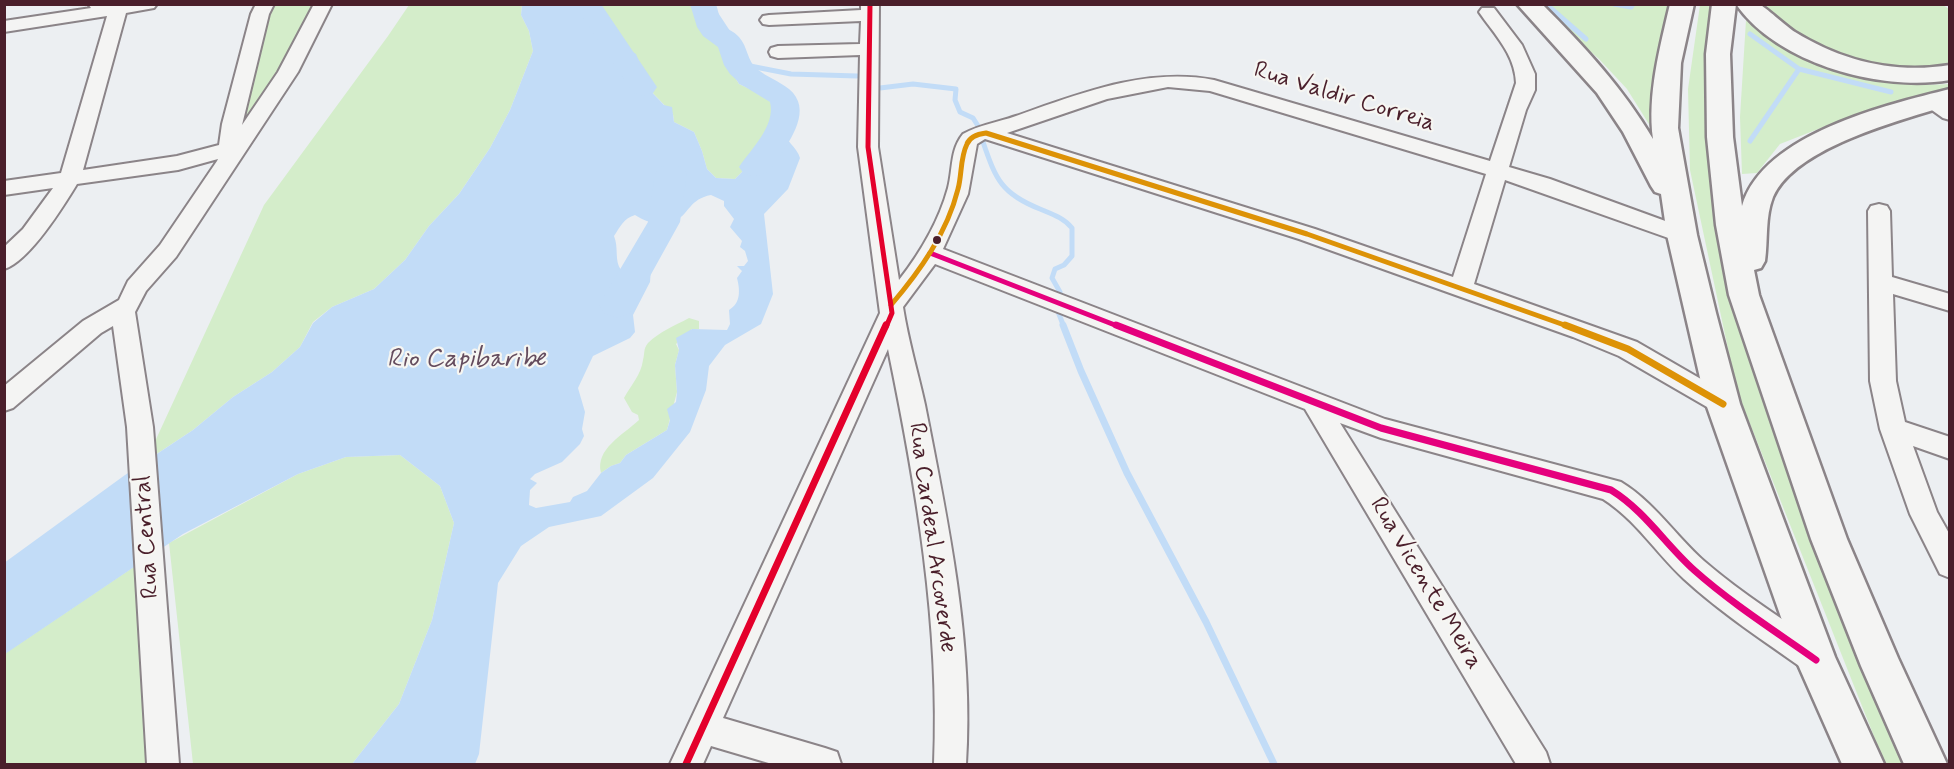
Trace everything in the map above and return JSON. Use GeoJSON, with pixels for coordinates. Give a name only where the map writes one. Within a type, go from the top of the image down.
{"type":"FeatureCollection","features":[{"type":"Feature","properties":{"kind":"highway"},"geometry":{"type":"LineString","coordinates":[[1528,4],[1586,64],[1616,100],[1640,138],[1680,223]]}},
{"type":"Feature","properties":{"kind":"highway"},"geometry":{"type":"LineString","coordinates":[[1682,4],[1669,63],[1665,128],[1680,223],[1723,404],[1816,660],[1863,765]]}},
{"type":"Feature","properties":{"kind":"highway"},"geometry":{"type":"LineString","coordinates":[[1724,4],[1718,54],[1720,137],[1730,225],[1744,295],[1829,539],[1881,666],[1926,765]]}},
{"type":"Feature","properties":{"kind":"highway"},"geometry":{"type":"LineString","coordinates":[[1747,4],[1774,31],[1836,62],[1880,73],[1920,77],[1950,72]]}},
{"type":"Feature","properties":{"kind":"highway"},"geometry":{"type":"LineString","coordinates":[[1744,295],[1751,255],[1752,216],[1761,192],[1777,171],[1809,148],[1851,129],[1944,105]]}},
{"type":"Feature","properties":{"kind":"street"},"geometry":{"type":"LineString","coordinates":[[97,4],[118,8]]}},
{"type":"Feature","properties":{"kind":"street"},"geometry":{"type":"LineString","coordinates":[[4,27],[148,4]]}},
{"type":"Feature","properties":{"kind":"street"},"geometry":{"type":"LineString","coordinates":[[228,155],[243,78],[265,4]]}},
{"type":"Feature","properties":{"kind":"street"},"geometry":{"type":"LineString","coordinates":[[4,401],[92,327],[128,305],[139,283],[174,242],[228,155],[288,72],[323,4]]}},
{"type":"Feature","properties":{"kind":"street"},"geometry":{"type":"LineString","coordinates":[[4,261],[53,206],[70,178],[118,8]]}},
{"type":"Feature","properties":{"kind":"street"},"geometry":{"type":"LineString","coordinates":[[769,20],[871,10]]}},
{"type":"Feature","properties":{"kind":"street","name":"Rua Cardeal Arcoverde"},"geometry":{"type":"LineString","coordinates":[[871,10],[868,147],[891,309],[907,374],[938,559],[949,649],[952,729],[950,765]]}},
{"type":"Feature","properties":{"kind":"street"},"geometry":{"type":"LineString","coordinates":[[1461,289],[1515,110],[1527,82],[1522,65],[1488,12]]}},
{"type":"Feature","properties":{"kind":"street"},"geometry":{"type":"LineString","coordinates":[[778,52],[870,49]]}},
{"type":"Feature","properties":{"kind":"street","name":"Rua Valdir Correia"},"geometry":{"type":"LineString","coordinates":[[986,133],[1080,102],[1144,85],[1169,81],[1190,82],[1214,86],[1584,197],[1680,223]]}},
{"type":"Feature","properties":{"kind":"street"},"geometry":{"type":"LineString","coordinates":[[686,765],[865,375],[891,309],[914,280],[930,253],[958,192],[967,143],[975,135],[986,133],[1296,231],[1628,349],[1723,404]]}},
{"type":"Feature","properties":{"kind":"street"},"geometry":{"type":"LineString","coordinates":[[4,188],[228,155]]}},
{"type":"Feature","properties":{"kind":"street"},"geometry":{"type":"LineString","coordinates":[[1879,211],[1883,381],[1893,429],[1924,514],[1950,566]]}},
{"type":"Feature","properties":{"kind":"street"},"geometry":{"type":"LineString","coordinates":[[930,253],[1381,428],[1611,490],[1636,507],[1671,548],[1695,571],[1816,660]]}},
{"type":"Feature","properties":{"kind":"street"},"geometry":{"type":"LineString","coordinates":[[1881,282],[1950,303]]}},
{"type":"Feature","properties":{"kind":"street","name":"Rua Central"},"geometry":{"type":"LineString","coordinates":[[123,310],[140,427],[163,765]]}},
{"type":"Feature","properties":{"kind":"street"},"geometry":{"type":"LineString","coordinates":[[865,375],[907,374]]}},
{"type":"Feature","properties":{"kind":"street","name":"Rua Vicente Meira"},"geometry":{"type":"LineString","coordinates":[[1315,404],[1534,765]]}},
{"type":"Feature","properties":{"kind":"street"},"geometry":{"type":"LineString","coordinates":[[1893,429],[1950,448]]}},
{"type":"Feature","properties":{"kind":"street"},"geometry":{"type":"LineString","coordinates":[[703,728],[825,765]]}},
{"type":"Feature","properties":{"kind":"green space"},"geometry":{"type":"Polygon","coordinates":[[[275,5],[320,5],[241,135],[253,68],[275,5]]]}},
{"type":"Feature","properties":{"kind":"green space"},"geometry":{"type":"Polygon","coordinates":[[[409,5],[522,5],[521,15],[529,31],[533,51],[510,110],[490,148],[459,194],[429,226],[405,260],[374,289],[332,307],[313,322],[300,347],[272,372],[233,397],[193,430],[146,461],[264,205],[409,5]]]}},
{"type":"Feature","properties":{"kind":"green space"},"geometry":{"type":"Polygon","coordinates":[[[593,5],[702,5],[703,26],[728,46],[729,67],[739,84],[765,96],[773,105],[772,132],[762,152],[735,179],[716,178],[707,169],[694,132],[674,122],[673,114],[646,86],[641,65],[631,50],[619,43],[611,48],[599,34],[602,21],[593,5]]]}},
{"type":"Feature","properties":{"kind":"green space"},"geometry":{"type":"Polygon","coordinates":[[[1539,5],[1675,5],[1657,137],[1627,89],[1599,59],[1539,5]]]}},
{"type":"Feature","properties":{"kind":"green space"},"geometry":{"type":"Polygon","coordinates":[[[1700,5],[1720,5],[1737,300],[1780,449],[1841,610],[1912,764],[1885,764],[1737,391],[1690,170],[1688,89],[1700,5]]]}},
{"type":"Feature","properties":{"kind":"green space"},"geometry":{"type":"Polygon","coordinates":[[[1750,5],[1943,5],[1949,9],[1949,68],[1928,72],[1839,61],[1750,5]]]}},
{"type":"Feature","properties":{"kind":"green space"},"geometry":{"type":"Polygon","coordinates":[[[1746,20],[1768,39],[1789,52],[1833,69],[1882,81],[1906,84],[1949,84],[1949,88],[1831,124],[1780,144],[1757,173],[1742,174],[1740,117],[1746,20]]]}},
{"type":"Feature","properties":{"kind":"green space"},"geometry":{"type":"Polygon","coordinates":[[[689,318],[699,321],[699,329],[692,329],[676,344],[679,350],[675,365],[677,392],[667,430],[626,455],[620,463],[601,473],[600,464],[606,450],[639,420],[638,415],[632,412],[624,398],[640,370],[646,345],[662,332],[689,318]]]}},
{"type":"Feature","properties":{"kind":"green space"},"geometry":{"type":"Polygon","coordinates":[[[400,455],[440,486],[454,523],[432,620],[399,704],[352,764],[193,764],[169,543],[298,474],[346,457],[400,455]]]}},
{"type":"Feature","properties":{"kind":"green space"},"geometry":{"type":"Polygon","coordinates":[[[135,566],[148,764],[5,764],[4,654],[135,566]]]}},
{"type":"Feature","properties":{"kind":"water","name":"Rio Capibaribe"},"geometry":{"type":"Polygon","coordinates":[[[522,5],[593,5],[602,21],[599,34],[611,48],[619,43],[636,54],[646,86],[664,105],[672,107],[674,122],[694,132],[707,169],[716,178],[735,179],[762,152],[772,132],[774,112],[773,105],[766,96],[739,84],[729,67],[728,46],[704,28],[701,5],[713,5],[766,86],[785,97],[788,113],[781,127],[800,158],[788,189],[764,214],[773,294],[761,324],[725,345],[709,366],[706,390],[690,432],[653,478],[601,516],[549,527],[521,546],[498,583],[479,754],[475,764],[352,764],[399,704],[432,620],[454,523],[440,486],[400,455],[346,457],[298,474],[183,534],[5,654],[4,563],[125,475],[193,430],[233,397],[272,372],[300,347],[313,323],[332,307],[374,289],[405,260],[429,226],[459,194],[490,148],[510,110],[533,51],[529,31],[521,15],[522,5]],[[711,195],[704,197],[694,203],[677,220],[661,224],[635,215],[631,216],[618,229],[614,236],[621,270],[631,270],[638,259],[648,260],[652,256],[650,282],[633,315],[635,332],[630,338],[593,356],[578,388],[585,412],[582,429],[584,436],[580,444],[562,462],[535,474],[530,479],[537,483],[530,490],[529,505],[536,508],[570,502],[573,497],[587,491],[601,473],[620,463],[626,455],[667,430],[670,420],[667,409],[676,402],[677,392],[675,365],[679,350],[676,338],[692,329],[727,330],[730,324],[729,310],[736,304],[739,296],[737,278],[742,271],[737,266],[744,266],[748,261],[745,251],[740,247],[742,241],[730,227],[734,219],[724,206],[724,201],[711,195]]]}},
{"type":"Feature","properties":{"kind":"waterway","name":"Rio Capibaribe"},"geometry":{"type":"LineString","coordinates":[[587,4],[643,87]]}},
{"type":"Feature","properties":{"kind":"waterway"},"geometry":{"type":"LineString","coordinates":[[703,4],[709,24],[731,45],[736,61],[743,72],[779,95],[786,106],[778,134],[755,167]]}},
{"type":"Feature","properties":{"kind":"waterway"},"geometry":{"type":"LineString","coordinates":[[1546,4],[1586,39]]}},
{"type":"Feature","properties":{"kind":"waterway"},"geometry":{"type":"LineString","coordinates":[[1614,4],[1631,7],[1633,4]]}},
{"type":"Feature","properties":{"kind":"waterway"},"geometry":{"type":"LineString","coordinates":[[1750,34],[1799,69]]}},
{"type":"Feature","properties":{"kind":"waterway"},"geometry":{"type":"LineString","coordinates":[[745,65],[791,74],[857,76]]}},
{"type":"Feature","properties":{"kind":"waterway"},"geometry":{"type":"LineString","coordinates":[[1750,141],[1799,69]]}},
{"type":"Feature","properties":{"kind":"waterway"},"geometry":{"type":"LineString","coordinates":[[1799,69],[1891,92]]}},
{"type":"Feature","properties":{"kind":"waterway"},"geometry":{"type":"LineString","coordinates":[[880,88],[913,84],[956,89],[955,100],[960,112],[973,118],[980,129]]}},
{"type":"Feature","properties":{"kind":"waterway"},"geometry":{"type":"LineString","coordinates":[[983,142],[997,176],[1009,191],[1017,198],[1062,219],[1072,228],[1072,256],[1064,265],[1055,269],[1052,278],[1060,292]]}},
{"type":"Feature","properties":{"kind":"waterway","name":"Rio Capibaribe"},"geometry":{"type":"LineString","coordinates":[[617,305],[664,222],[671,174]]}},
{"type":"Feature","properties":{"kind":"waterway"},"geometry":{"type":"LineString","coordinates":[[1057,309],[1064,327]]}},
{"type":"Feature","properties":{"kind":"waterway"},"geometry":{"type":"LineString","coordinates":[[1063,325],[1127,473],[1206,622],[1274,764]]}},
{"type":"Feature","properties":{"kind":"transit line"},"geometry":{"type":"LineString","coordinates":[[686,764],[892,313],[868,147],[870,4]]}},
{"type":"Feature","properties":{"kind":"transit line"},"geometry":{"type":"LineString","coordinates":[[891,305],[912,280],[938,239],[959,188],[963,155],[968,141],[972,137],[986,133],[1307,234],[1582,331],[1628,349],[1723,404]]}},
{"type":"Feature","properties":{"kind":"transit line"},"geometry":{"type":"LineString","coordinates":[[930,253],[1381,428],[1611,490],[1634,506],[1693,569],[1738,605],[1816,660]]}}]}
